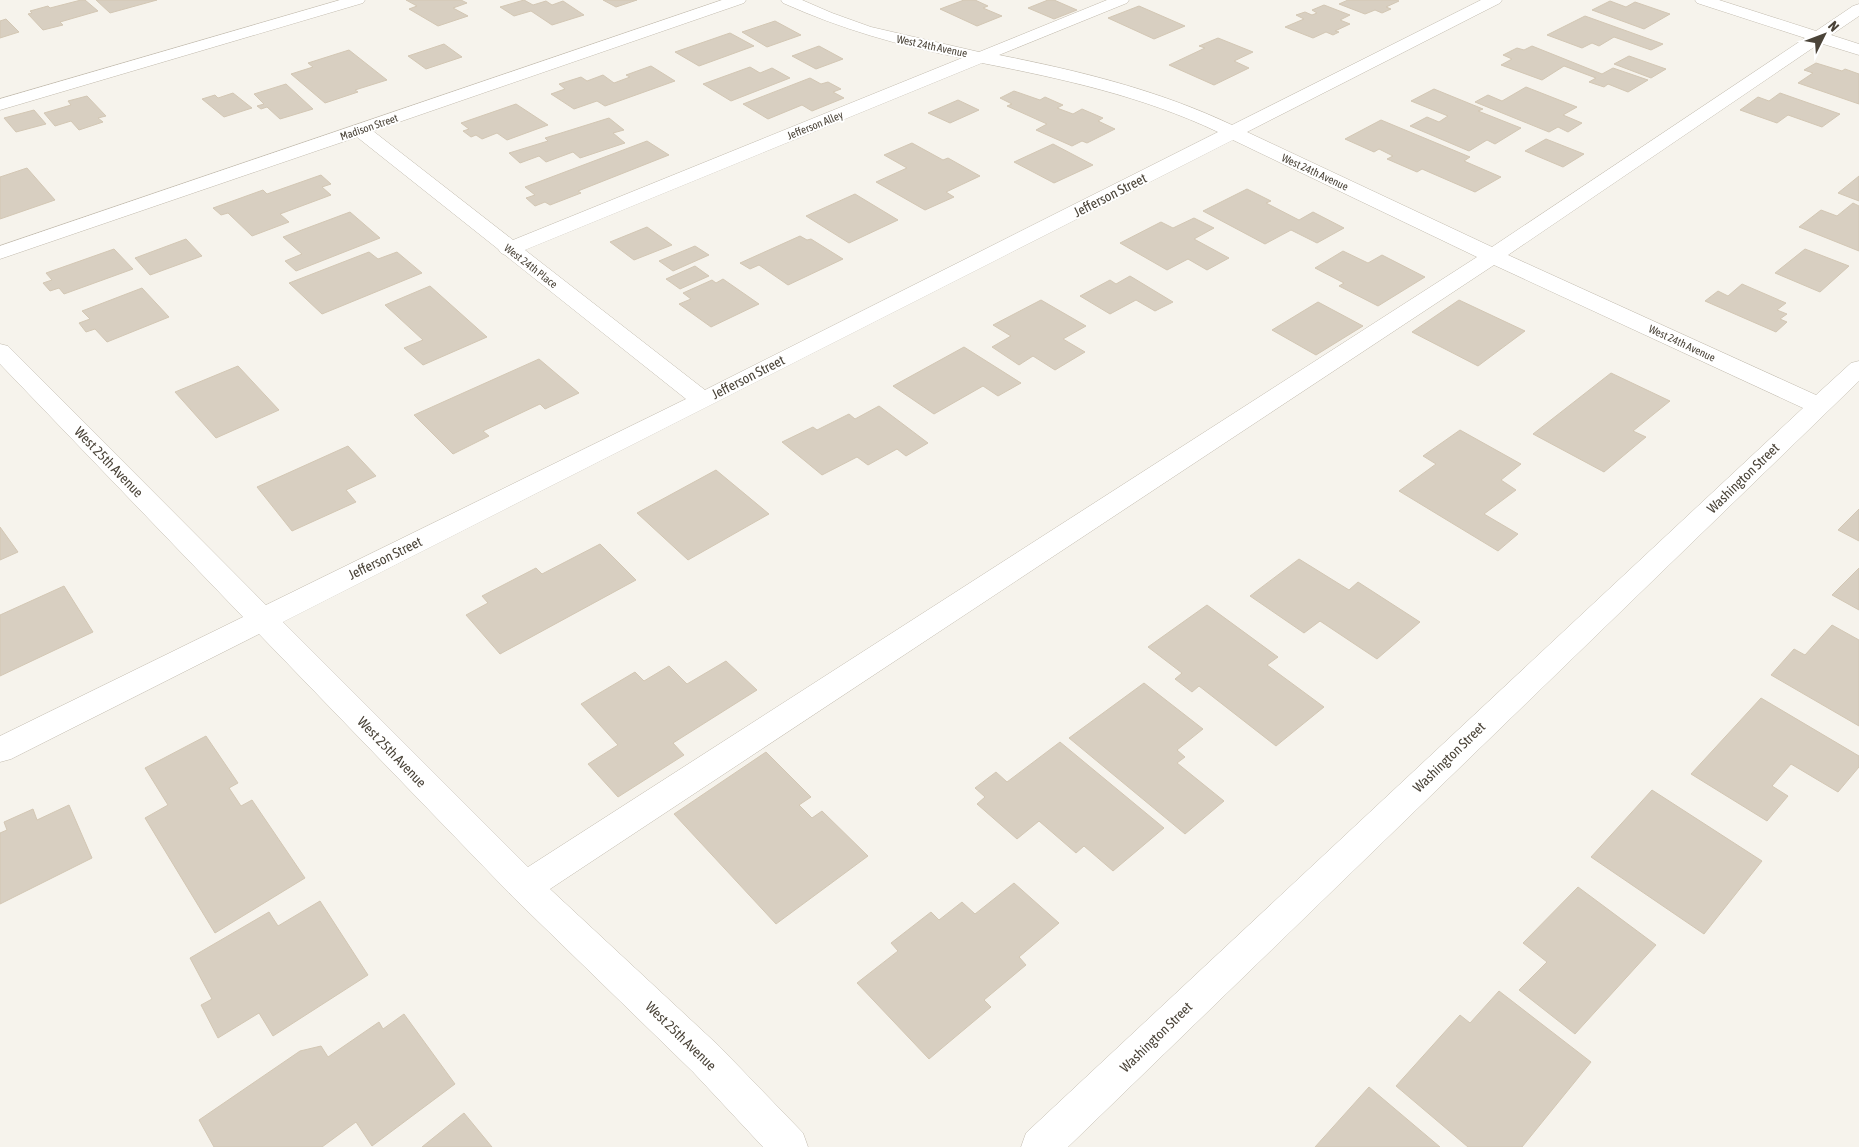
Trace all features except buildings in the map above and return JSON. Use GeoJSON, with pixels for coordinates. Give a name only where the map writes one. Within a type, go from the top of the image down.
{"type":"FeatureCollection","features":[{"type":"Feature","properties":{"kind":"street"},"geometry":{"type":"LineString","coordinates":[[0,105],[357,0]]}},
{"type":"Feature","properties":{"kind":"street","name":"Madison Street"},"geometry":{"type":"LineString","coordinates":[[0,253],[738,0]]}},
{"type":"Feature","properties":{"kind":"street","name":"West 24th Avenue"},"geometry":{"type":"LineString","coordinates":[[789,0],[814,13],[854,27],[908,42],[1113,86],[1198,116],[1493,256],[1819,406]]}},
{"type":"Feature","properties":{"kind":"street","name":"Jefferson Alley"},"geometry":{"type":"LineString","coordinates":[[508,249],[1121,0]]}},
{"type":"Feature","properties":{"kind":"street","name":"Jefferson Street"},"geometry":{"type":"LineString","coordinates":[[0,750],[703,400],[1494,0]]}},
{"type":"Feature","properties":{"kind":"street"},"geometry":{"type":"LineString","coordinates":[[1703,0],[1859,50]]}},
{"type":"Feature","properties":{"kind":"street"},"geometry":{"type":"LineString","coordinates":[[525,887],[1493,256],[1859,9]]}},
{"type":"Feature","properties":{"kind":"street","name":"West 24th Place"},"geometry":{"type":"LineString","coordinates":[[360,130],[508,249],[703,400]]}},
{"type":"Feature","properties":{"kind":"street","name":"West 25th Avenue"},"geometry":{"type":"LineString","coordinates":[[0,351],[525,887],[706,1059],[789,1147]]}},
{"type":"Feature","properties":{"kind":"street","name":"Washington Street"},"geometry":{"type":"LineString","coordinates":[[1040,1147],[1859,368]]}}]}
